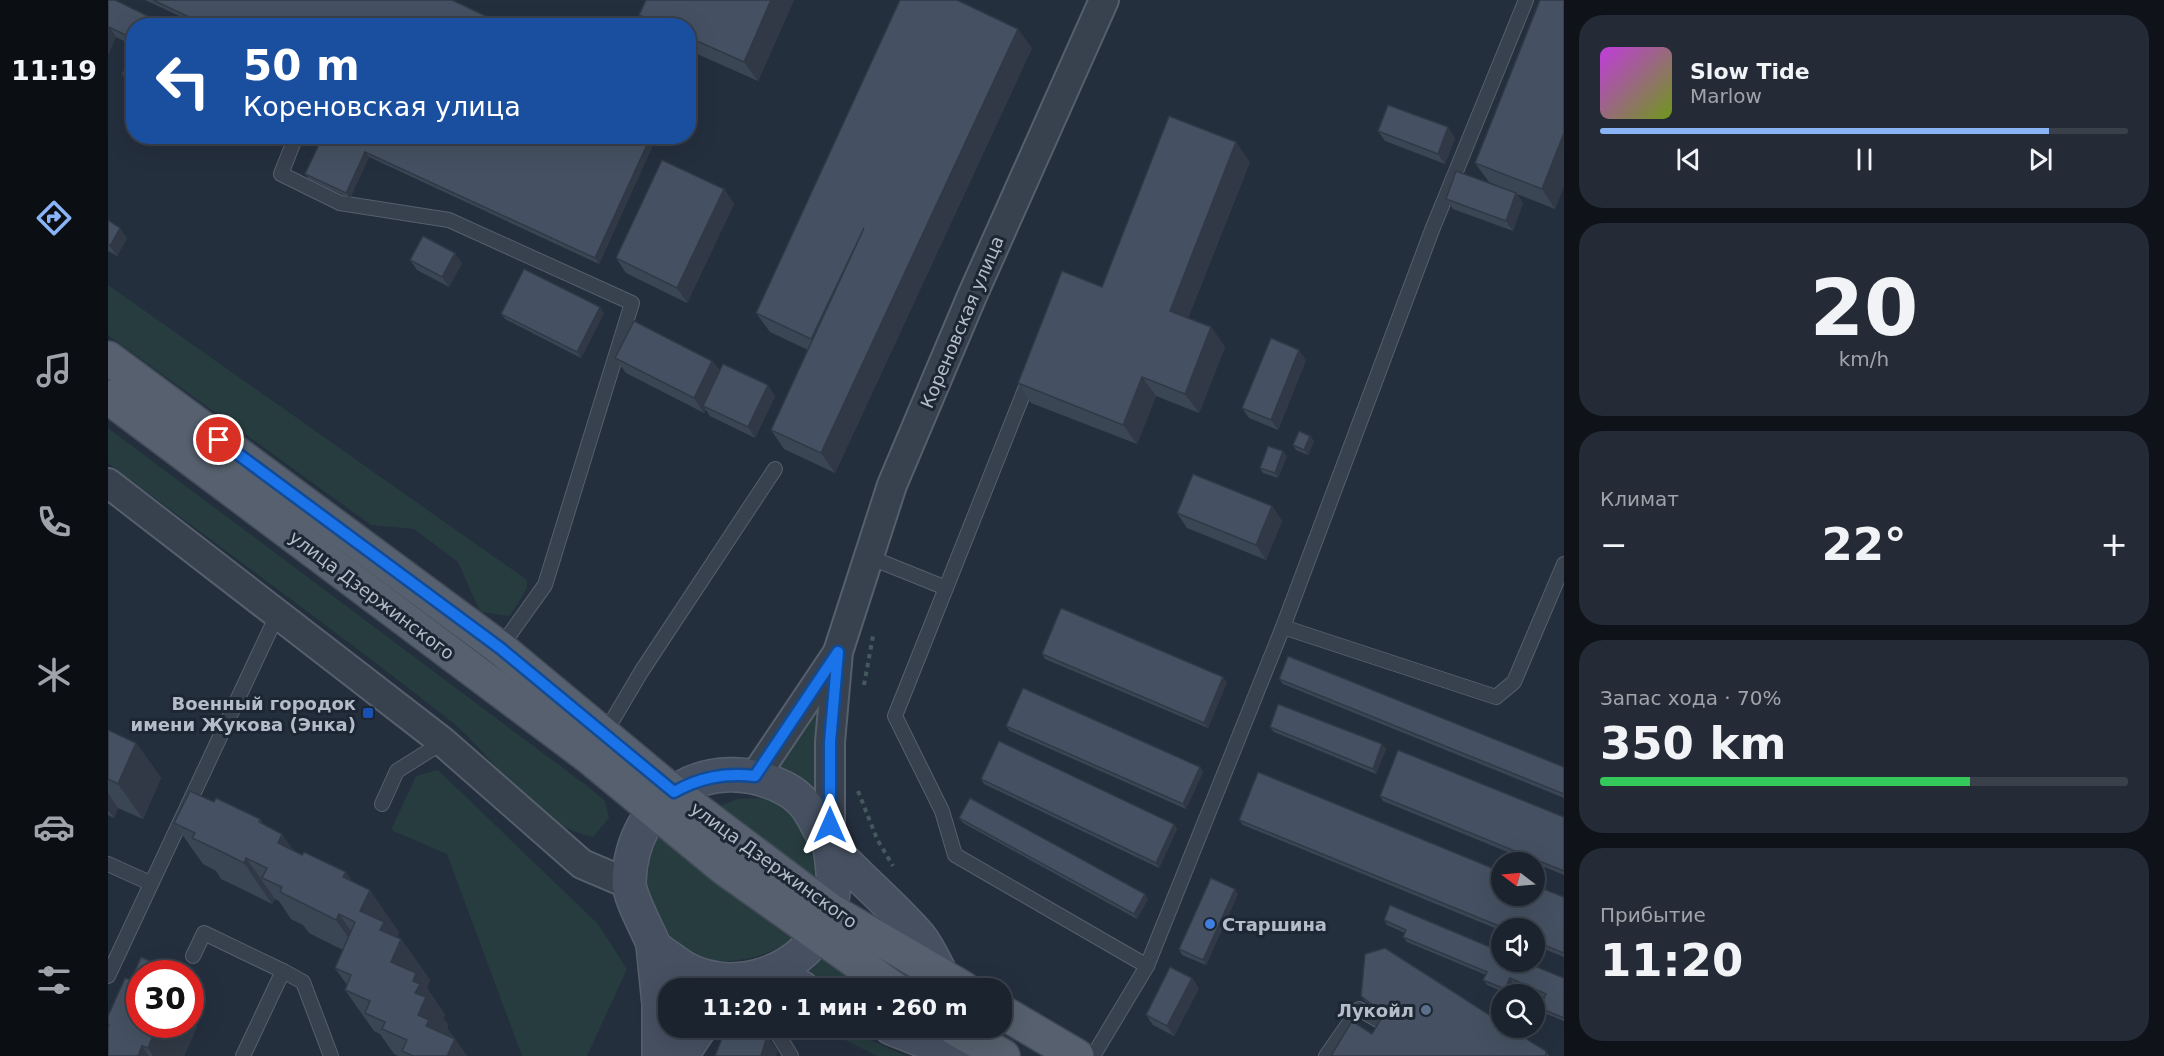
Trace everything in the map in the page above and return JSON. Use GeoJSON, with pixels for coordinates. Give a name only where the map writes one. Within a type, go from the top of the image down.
{"type":"FeatureCollection","features":[{"type":"Feature","properties":{"kind":"main road","name":"улица Дзержинского"},"geometry":{"type":"LineString","coordinates":[[108,358],[500,648],[605,733],[663,802],[725,869],[824,923],[943,978]]}},
{"type":"Feature","properties":{"kind":"main road","name":"улица Дзержинского"},"geometry":{"type":"LineString","coordinates":[[108,397],[589,757],[663,802]]}},
{"type":"Feature","properties":{"kind":"main road","name":"улица Дзержинского"},"geometry":{"type":"LineString","coordinates":[[824,923],[882,978]]}},
{"type":"Feature","properties":{"kind":"main road"},"geometry":{"type":"LineString","coordinates":[[1012,1018],[1077,1056]]}},
{"type":"Feature","properties":{"kind":"main road"},"geometry":{"type":"LineString","coordinates":[[972,1038],[1003,1056]]}},
{"type":"Feature","properties":{"kind":"street","name":"Кореновская улица"},"geometry":{"type":"LineString","coordinates":[[824,923],[835,881],[830,846],[830,742],[838,652],[901,464],[1104,0]]}},
{"type":"Feature","properties":{"kind":"street"},"geometry":{"type":"LineString","coordinates":[[108,483],[443,742],[582,864],[629,884]]}},
{"type":"Feature","properties":{"kind":"street","name":"Кореновская улица"},"geometry":{"type":"LineString","coordinates":[[755,776],[838,652]]}},
{"type":"Feature","properties":{"kind":"street"},"geometry":{"type":"LineString","coordinates":[[659,1056],[659,1004],[653,945],[629,884],[634,845],[663,802],[710,776],[730,774],[755,776],[788,790],[814,814],[830,846],[920,938],[949,978]]}},
{"type":"Feature","properties":{"kind":"street"},"geometry":{"type":"LineString","coordinates":[[789,978],[789,964],[824,923]]}},
{"type":"Feature","properties":{"kind":"street"},"geometry":{"type":"LineString","coordinates":[[653,945],[688,971],[708,978]]}},
{"type":"Feature","properties":{"kind":"street"},"geometry":{"type":"LineString","coordinates":[[681,1056],[693,1038]]}},
{"type":"Feature","properties":{"kind":"street"},"geometry":{"type":"LineString","coordinates":[[906,1038],[923,1049],[962,1056]]}},
{"type":"Feature","properties":{"kind":"lane"},"geometry":{"type":"LineString","coordinates":[[1093,1056],[1147,966],[1283,627],[1432,230],[1526,0]]}},
{"type":"Feature","properties":{"kind":"lane"},"geometry":{"type":"LineString","coordinates":[[293,144],[281,174],[340,203],[448,220],[632,303],[545,585],[500,648]]}},
{"type":"Feature","properties":{"kind":"lane"},"geometry":{"type":"LineString","coordinates":[[1034,367],[895,716],[942,811],[955,855],[1147,966]]}},
{"type":"Feature","properties":{"kind":"lane"},"geometry":{"type":"LineString","coordinates":[[605,733],[641,672],[776,469]]}},
{"type":"Feature","properties":{"kind":"lane"},"geometry":{"type":"LineString","coordinates":[[869,557],[946,588]]}},
{"type":"Feature","properties":{"kind":"lane"},"geometry":{"type":"LineString","coordinates":[[1283,627],[1496,697],[1514,682],[1564,564]]}},
{"type":"Feature","properties":{"kind":"lane"},"geometry":{"type":"LineString","coordinates":[[108,976],[278,613]]}},
{"type":"Feature","properties":{"kind":"lane"},"geometry":{"type":"LineString","coordinates":[[382,804],[397,771],[443,742]]}},
{"type":"Feature","properties":{"kind":"lane"},"geometry":{"type":"LineString","coordinates":[[108,864],[150,883]]}},
{"type":"Feature","properties":{"kind":"lane"},"geometry":{"type":"LineString","coordinates":[[193,956],[204,933],[303,982],[331,1056]]}},
{"type":"Feature","properties":{"kind":"lane"},"geometry":{"type":"LineString","coordinates":[[243,1056],[283,971]]}},
{"type":"Feature","properties":{"kind":"lane"},"geometry":{"type":"LineString","coordinates":[[1326,1056],[1359,1009],[1411,1040]]}},
{"type":"Feature","properties":{"kind":"lane"},"geometry":{"type":"LineString","coordinates":[[780,1038],[791,1056]]}},
{"type":"Feature","properties":{"kind":"path"},"geometry":{"type":"LineString","coordinates":[[863,693],[875,630]]}},
{"type":"Feature","properties":{"kind":"path"},"geometry":{"type":"LineString","coordinates":[[858,781],[858,792],[876,839],[898,874]]}},
{"type":"Feature","properties":{"kind":"green space"},"geometry":{"type":"Polygon","coordinates":[[[108,285],[527,580],[527,588],[510,616],[480,612],[458,562],[414,529],[371,525],[108,335],[108,285]]]}},
{"type":"Feature","properties":{"kind":"green space"},"geometry":{"type":"Polygon","coordinates":[[[108,428],[587,786],[605,801],[609,818],[593,837],[549,818],[514,787],[447,718],[108,463],[108,428]]]}},
{"type":"Feature","properties":{"kind":"green space"},"geometry":{"type":"Polygon","coordinates":[[[828,677],[825,805],[765,770],[828,677]]]}},
{"type":"Feature","properties":{"kind":"green space"},"geometry":{"type":"Polygon","coordinates":[[[438,770],[598,924],[627,969],[587,1056],[522,1056],[447,854],[391,830],[416,776],[438,770]]]}},
{"type":"Feature","properties":{"kind":"green space"},"geometry":{"type":"Polygon","coordinates":[[[761,798],[781,803],[803,820],[820,865],[817,886],[717,807],[738,799],[761,798]]]}},
{"type":"Feature","properties":{"kind":"green space"},"geometry":{"type":"Polygon","coordinates":[[[651,825],[797,937],[757,956],[736,961],[697,956],[680,946],[665,931],[643,890],[644,867],[651,825]]]}},
{"type":"Feature","properties":{"kind":"green space"},"geometry":{"type":"Polygon","coordinates":[[[819,957],[849,978],[794,978],[819,957]]]}},
{"type":"Feature","properties":{"kind":"green space"},"geometry":{"type":"Polygon","coordinates":[[[841,1038],[865,1038],[907,1056],[877,1056],[841,1038]]]}},
{"type":"Feature","properties":{"kind":"building"},"geometry":{"type":"Polygon","coordinates":[[[108,0],[115,0],[148,16],[147,18],[126,18],[126,35],[109,27],[108,30],[108,0]]]}},
{"type":"Feature","properties":{"kind":"building"},"geometry":{"type":"Polygon","coordinates":[[[153,0],[452,0],[490,18],[191,18],[153,0]]]}},
{"type":"Feature","properties":{"kind":"building"},"geometry":{"type":"Polygon","coordinates":[[[646,0],[771,0],[744,62],[696,41],[696,18],[646,18],[639,15],[646,0]]]}},
{"type":"Feature","properties":{"kind":"building"},"geometry":{"type":"Polygon","coordinates":[[[900,0],[957,0],[1018,29],[821,453],[771,430],[864,228],[811,339],[756,313],[900,0]]]}},
{"type":"Feature","properties":{"kind":"building"},"geometry":{"type":"Polygon","coordinates":[[[1540,0],[1564,0],[1564,133],[1542,189],[1475,163],[1540,0]]]}},
{"type":"Feature","properties":{"kind":"building"},"geometry":{"type":"Polygon","coordinates":[[[1388,105],[1448,127],[1438,154],[1378,131],[1388,105]]]}},
{"type":"Feature","properties":{"kind":"building"},"geometry":{"type":"Polygon","coordinates":[[[1169,116],[1236,142],[1170,311],[1211,327],[1185,394],[1142,377],[1123,425],[1018,383],[1062,271],[1102,287],[1169,116]]]}},
{"type":"Feature","properties":{"kind":"building"},"geometry":{"type":"Polygon","coordinates":[[[319,144],[647,144],[595,258],[365,152],[346,193],[305,174],[319,144]]]}},
{"type":"Feature","properties":{"kind":"building"},"geometry":{"type":"Polygon","coordinates":[[[662,160],[724,189],[677,288],[616,258],[662,160]]]}},
{"type":"Feature","properties":{"kind":"building"},"geometry":{"type":"Polygon","coordinates":[[[1456,171],[1516,193],[1506,221],[1446,199],[1456,171]]]}},
{"type":"Feature","properties":{"kind":"building"},"geometry":{"type":"Polygon","coordinates":[[[108,220],[120,228],[110,246],[108,244],[108,220]]]}},
{"type":"Feature","properties":{"kind":"building"},"geometry":{"type":"Polygon","coordinates":[[[423,236],[455,253],[442,277],[410,260],[423,236]]]}},
{"type":"Feature","properties":{"kind":"building"},"geometry":{"type":"Polygon","coordinates":[[[524,269],[600,307],[577,352],[501,314],[524,269]]]}},
{"type":"Feature","properties":{"kind":"building"},"geometry":{"type":"Polygon","coordinates":[[[634,321],[712,361],[694,398],[615,358],[634,321]]]}},
{"type":"Feature","properties":{"kind":"building"},"geometry":{"type":"Polygon","coordinates":[[[1271,338],[1299,350],[1271,420],[1242,408],[1271,338]]]}},
{"type":"Feature","properties":{"kind":"building"},"geometry":{"type":"Polygon","coordinates":[[[723,364],[768,385],[748,427],[703,406],[723,364]]]}},
{"type":"Feature","properties":{"kind":"building"},"geometry":{"type":"Polygon","coordinates":[[[1299,431],[1310,436],[1304,450],[1293,445],[1299,431]]]}},
{"type":"Feature","properties":{"kind":"building"},"geometry":{"type":"Polygon","coordinates":[[[1268,446],[1283,451],[1275,473],[1260,468],[1268,446]]]}},
{"type":"Feature","properties":{"kind":"building"},"geometry":{"type":"Polygon","coordinates":[[[1193,474],[1272,506],[1256,545],[1177,513],[1193,474]]]}},
{"type":"Feature","properties":{"kind":"building"},"geometry":{"type":"Polygon","coordinates":[[[1061,608],[1223,677],[1204,723],[1042,654],[1061,608]]]}},
{"type":"Feature","properties":{"kind":"building"},"geometry":{"type":"Polygon","coordinates":[[[1288,656],[1564,767],[1564,794],[1279,679],[1288,656]]]}},
{"type":"Feature","properties":{"kind":"building"},"geometry":{"type":"Polygon","coordinates":[[[1023,688],[1200,767],[1183,804],[1006,726],[1023,688]]]}},
{"type":"Feature","properties":{"kind":"building"},"geometry":{"type":"Polygon","coordinates":[[[1278,704],[1382,744],[1373,769],[1270,727],[1278,704]]]}},
{"type":"Feature","properties":{"kind":"building"},"geometry":{"type":"Polygon","coordinates":[[[108,730],[136,743],[118,784],[108,779],[108,730]]]}},
{"type":"Feature","properties":{"kind":"building"},"geometry":{"type":"Polygon","coordinates":[[[999,741],[1174,824],[1156,863],[981,779],[999,741]]]}},
{"type":"Feature","properties":{"kind":"building"},"geometry":{"type":"Polygon","coordinates":[[[1398,750],[1564,817],[1564,871],[1545,863],[1545,852],[1517,852],[1380,796],[1398,750]]]}},
{"type":"Feature","properties":{"kind":"building"},"geometry":{"type":"Polygon","coordinates":[[[1258,772],[1491,867],[1491,906],[1545,906],[1545,889],[1564,897],[1564,953],[1545,945],[1545,918],[1491,918],[1491,923],[1239,820],[1258,772]]]}},
{"type":"Feature","properties":{"kind":"building"},"geometry":{"type":"Polygon","coordinates":[[[190,791],[214,802],[216,798],[260,819],[259,822],[282,834],[278,843],[302,855],[304,852],[346,872],[343,877],[370,890],[360,911],[384,922],[380,930],[401,939],[391,962],[416,973],[413,981],[420,984],[415,993],[426,997],[418,1015],[429,1020],[426,1026],[455,1039],[447,1056],[413,1056],[402,1051],[407,1040],[382,1029],[385,1022],[365,1013],[370,1001],[345,990],[351,975],[335,968],[355,922],[339,914],[336,920],[280,892],[282,887],[262,878],[267,868],[246,858],[244,863],[192,838],[195,833],[174,823],[190,791]]]}},
{"type":"Feature","properties":{"kind":"building"},"geometry":{"type":"Polygon","coordinates":[[[970,798],[1145,894],[1134,914],[959,818],[970,798]]]}},
{"type":"Feature","properties":{"kind":"building","name":"Старшина"},"geometry":{"type":"Polygon","coordinates":[[[1211,878],[1235,889],[1203,960],[1179,949],[1211,878]]]}},
{"type":"Feature","properties":{"kind":"building"},"geometry":{"type":"Polygon","coordinates":[[[1390,905],[1491,947],[1491,972],[1545,970],[1564,978],[1564,1018],[1545,1010],[1545,984],[1524,984],[1510,978],[1507,984],[1493,984],[1483,980],[1487,972],[1403,937],[1406,930],[1384,920],[1390,905]]]}},
{"type":"Feature","properties":{"kind":"building","name":"Лукойл"},"geometry":{"type":"Polygon","coordinates":[[[1385,948],[1491,1016],[1491,1038],[1525,1038],[1546,1051],[1546,1056],[1331,1056],[1352,1021],[1372,1034],[1384,1014],[1361,996],[1365,954],[1385,948]]]}},
{"type":"Feature","properties":{"kind":"building"},"geometry":{"type":"Polygon","coordinates":[[[1170,967],[1192,978],[1167,1026],[1146,1015],[1170,967]]]}},
{"type":"Feature","properties":{"kind":"building"},"geometry":{"type":"Polygon","coordinates":[[[125,978],[126,1038],[152,1038],[148,1048],[142,1046],[138,1056],[108,1056],[108,1016],[125,978]]]}},
{"type":"Feature","properties":{"kind":"building"},"geometry":{"type":"Polygon","coordinates":[[[722,1038],[766,1038],[761,1056],[715,1056],[722,1038]]]}},
{"type":"Feature","properties":{"kind":"place","name":"Военный городок имени Жукова (Энка)"},"geometry":{"type":"Point","coordinates":[368,713]}},
{"type":"Feature","properties":{"kind":"place","name":"Старшина"},"geometry":{"type":"Point","coordinates":[1210,924]}},
{"type":"Feature","properties":{"kind":"place","name":"Лукойл"},"geometry":{"type":"Point","coordinates":[1426,1010]}},
{"type":"Feature","properties":{"kind":"route"},"geometry":{"type":"LineString","coordinates":[[219,440],[500,648],[674,792],[691,782],[710,776],[730,774],[755,776],[773,745],[838,652],[830,742],[830,825]]}}]}
